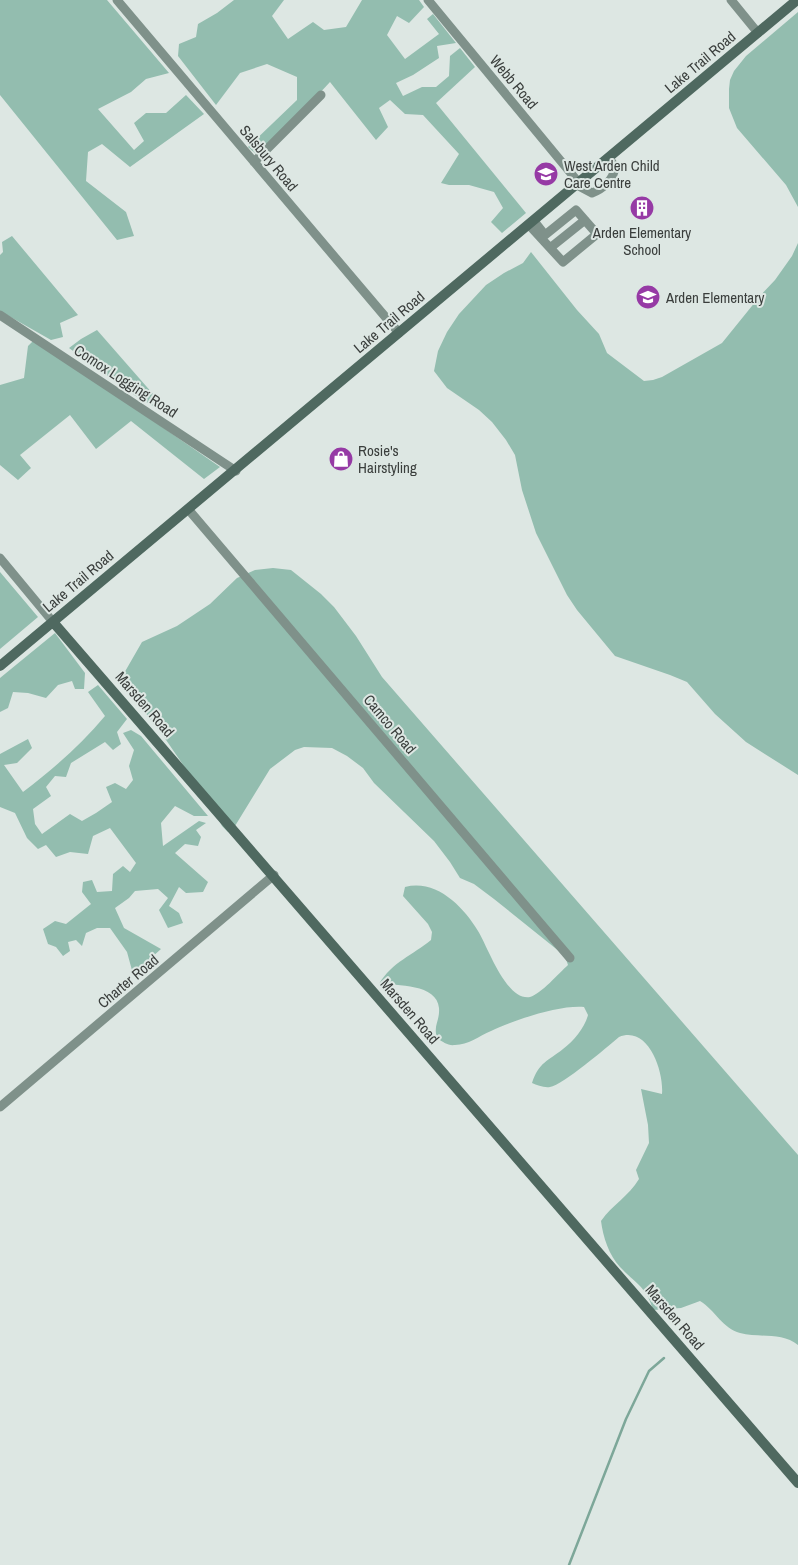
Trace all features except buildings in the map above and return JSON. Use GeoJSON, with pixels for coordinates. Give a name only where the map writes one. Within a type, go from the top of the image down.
{"type":"FeatureCollection","features":[{"type":"Feature","properties":{"kind":"street","name":"Salsbury Road"},"geometry":{"type":"LineString","coordinates":[[117,0],[399,334]]}},
{"type":"Feature","properties":{"kind":"street","name":"Webb Road"},"geometry":{"type":"LineString","coordinates":[[428,0],[578,184]]}},
{"type":"Feature","properties":{"kind":"street"},"geometry":{"type":"LineString","coordinates":[[731,0],[758,33]]}},
{"type":"Feature","properties":{"kind":"street","name":"Lake Trail Road"},"geometry":{"type":"LineString","coordinates":[[0,666],[188,508],[236,471],[797,0]]}},
{"type":"Feature","properties":{"kind":"street"},"geometry":{"type":"LineString","coordinates":[[254,162],[321,95]]}},
{"type":"Feature","properties":{"kind":"street"},"geometry":{"type":"LineString","coordinates":[[578,184],[592,193],[601,190],[614,173],[616,167],[609,158]]}},
{"type":"Feature","properties":{"kind":"street"},"geometry":{"type":"LineString","coordinates":[[576,210],[597,234],[563,262],[531,223],[545,235],[576,210]]}},
{"type":"Feature","properties":{"kind":"street"},"geometry":{"type":"LineString","coordinates":[[550,248],[585,220]]}},
{"type":"Feature","properties":{"kind":"street","name":"Comox Logging Road"},"geometry":{"type":"LineString","coordinates":[[0,315],[236,471]]}},
{"type":"Feature","properties":{"kind":"street","name":"Camco Road"},"geometry":{"type":"LineString","coordinates":[[188,508],[570,958]]}},
{"type":"Feature","properties":{"kind":"street","name":"Marsden Road"},"geometry":{"type":"LineString","coordinates":[[0,558],[53,622],[274,875],[798,1483]]}},
{"type":"Feature","properties":{"kind":"street","name":"Charter Road"},"geometry":{"type":"LineString","coordinates":[[0,1107],[274,875]]}},
{"type":"Feature","properties":{"kind":"green space"},"geometry":{"type":"Polygon","coordinates":[[[0,0],[107,0],[169,73],[146,79],[131,92],[98,109],[134,150],[144,141],[134,123],[146,113],[166,113],[186,95],[204,114],[130,167],[102,144],[88,152],[86,181],[126,212],[134,236],[117,240],[0,95],[0,0]]]}},
{"type":"Feature","properties":{"kind":"green space"},"geometry":{"type":"Polygon","coordinates":[[[234,0],[284,0],[272,16],[288,39],[313,22],[324,30],[346,27],[362,0],[419,0],[424,7],[409,23],[397,16],[387,35],[405,59],[439,34],[427,19],[433,14],[456,43],[437,46],[439,58],[413,75],[396,83],[403,96],[422,87],[436,87],[449,76],[450,56],[460,48],[475,67],[436,103],[526,213],[502,233],[491,222],[503,208],[494,192],[469,185],[441,183],[459,154],[423,115],[405,114],[390,100],[379,108],[388,127],[376,140],[330,82],[303,111],[256,154],[248,147],[297,100],[297,77],[267,64],[240,73],[216,105],[178,56],[179,44],[196,37],[198,24],[234,0]]]}},
{"type":"Feature","properties":{"kind":"green space"},"geometry":{"type":"Polygon","coordinates":[[[798,12],[798,207],[786,185],[737,128],[729,108],[729,89],[734,71],[746,56],[798,12]]]}},
{"type":"Feature","properties":{"kind":"green space"},"geometry":{"type":"Polygon","coordinates":[[[12,236],[78,315],[60,323],[63,337],[51,340],[0,311],[0,255],[3,252],[2,242],[12,236]]]}},
{"type":"Feature","properties":{"kind":"green space"},"geometry":{"type":"Polygon","coordinates":[[[798,243],[798,775],[746,742],[715,714],[687,682],[615,656],[567,595],[536,533],[522,490],[515,455],[506,440],[492,422],[479,410],[447,388],[434,371],[438,351],[447,332],[459,314],[486,285],[523,263],[531,252],[577,310],[599,334],[607,353],[644,381],[662,377],[722,343],[775,280],[792,256],[798,243]]]}},
{"type":"Feature","properties":{"kind":"green space"},"geometry":{"type":"Polygon","coordinates":[[[97,330],[174,418],[134,395],[69,348],[97,330]]]}},
{"type":"Feature","properties":{"kind":"green space"},"geometry":{"type":"Polygon","coordinates":[[[35,339],[220,467],[204,479],[131,421],[96,449],[70,415],[20,455],[31,468],[18,480],[0,465],[0,385],[24,378],[28,346],[35,339]]]}},
{"type":"Feature","properties":{"kind":"green space"},"geometry":{"type":"Polygon","coordinates":[[[273,568],[291,570],[334,607],[356,636],[382,677],[798,1155],[798,1345],[785,1338],[734,1331],[700,1301],[681,1308],[653,1310],[644,1291],[620,1267],[610,1251],[603,1233],[601,1221],[639,1179],[636,1170],[649,1143],[648,1125],[641,1089],[662,1094],[662,1084],[657,1063],[646,1044],[638,1038],[629,1035],[619,1037],[565,1080],[550,1087],[543,1087],[532,1083],[535,1076],[544,1063],[567,1046],[578,1034],[588,1015],[584,1007],[562,1008],[537,1014],[501,1027],[464,1044],[450,1045],[437,1038],[436,1030],[439,1008],[437,1000],[431,994],[415,987],[379,984],[396,964],[431,940],[432,932],[428,924],[403,896],[405,887],[427,887],[438,891],[465,912],[478,931],[499,972],[513,991],[521,996],[530,997],[550,983],[568,965],[565,956],[474,884],[460,878],[434,841],[374,783],[363,768],[332,748],[304,747],[295,750],[270,769],[235,826],[228,832],[222,826],[212,807],[164,737],[141,707],[123,675],[142,642],[177,626],[210,604],[237,578],[255,570],[273,568]]]}},
{"type":"Feature","properties":{"kind":"green space"},"geometry":{"type":"Polygon","coordinates":[[[0,572],[38,617],[0,649],[0,572]]]}},
{"type":"Feature","properties":{"kind":"green space"},"geometry":{"type":"Polygon","coordinates":[[[55,633],[85,673],[84,689],[75,689],[72,681],[58,685],[46,698],[28,693],[13,692],[8,708],[0,712],[0,678],[55,633]]]}},
{"type":"Feature","properties":{"kind":"green space"},"geometry":{"type":"Polygon","coordinates":[[[98,685],[127,719],[117,732],[121,744],[113,750],[105,742],[71,763],[66,777],[55,776],[46,787],[51,796],[33,809],[35,824],[42,834],[70,814],[82,821],[112,802],[106,787],[115,783],[126,789],[133,780],[129,766],[134,750],[123,733],[131,730],[141,736],[208,816],[194,816],[175,806],[161,823],[163,846],[199,821],[206,823],[196,830],[201,837],[198,846],[185,844],[175,853],[208,882],[203,892],[186,893],[179,887],[169,906],[179,913],[183,923],[168,928],[159,910],[168,898],[158,889],[135,891],[115,908],[124,928],[161,949],[133,974],[127,952],[110,928],[97,928],[86,933],[82,946],[76,940],[68,942],[70,951],[63,956],[56,947],[48,944],[43,929],[55,921],[66,924],[91,904],[82,892],[83,882],[92,880],[97,892],[112,891],[113,874],[123,866],[130,872],[136,863],[110,828],[93,836],[88,854],[70,852],[56,857],[46,845],[38,849],[27,838],[15,813],[0,807],[0,754],[28,739],[32,748],[17,763],[4,765],[23,792],[66,756],[105,716],[88,692],[98,685]]]}},
{"type":"Feature","properties":{"kind":"waterway"},"geometry":{"type":"LineString","coordinates":[[569,1565],[626,1419],[649,1371],[664,1358]]}},
{"type":"Feature","properties":{"kind":"place","name":"West Arden Child Care Centre"},"geometry":{"type":"Point","coordinates":[546,174]}},
{"type":"Feature","properties":{"kind":"place","name":"Arden Elementary School"},"geometry":{"type":"Point","coordinates":[642,208]}},
{"type":"Feature","properties":{"kind":"place","name":"Arden Elementary"},"geometry":{"type":"Point","coordinates":[648,297]}},
{"type":"Feature","properties":{"kind":"place","name":"Rosie's Hairstyling"},"geometry":{"type":"Point","coordinates":[341,459]}}]}
